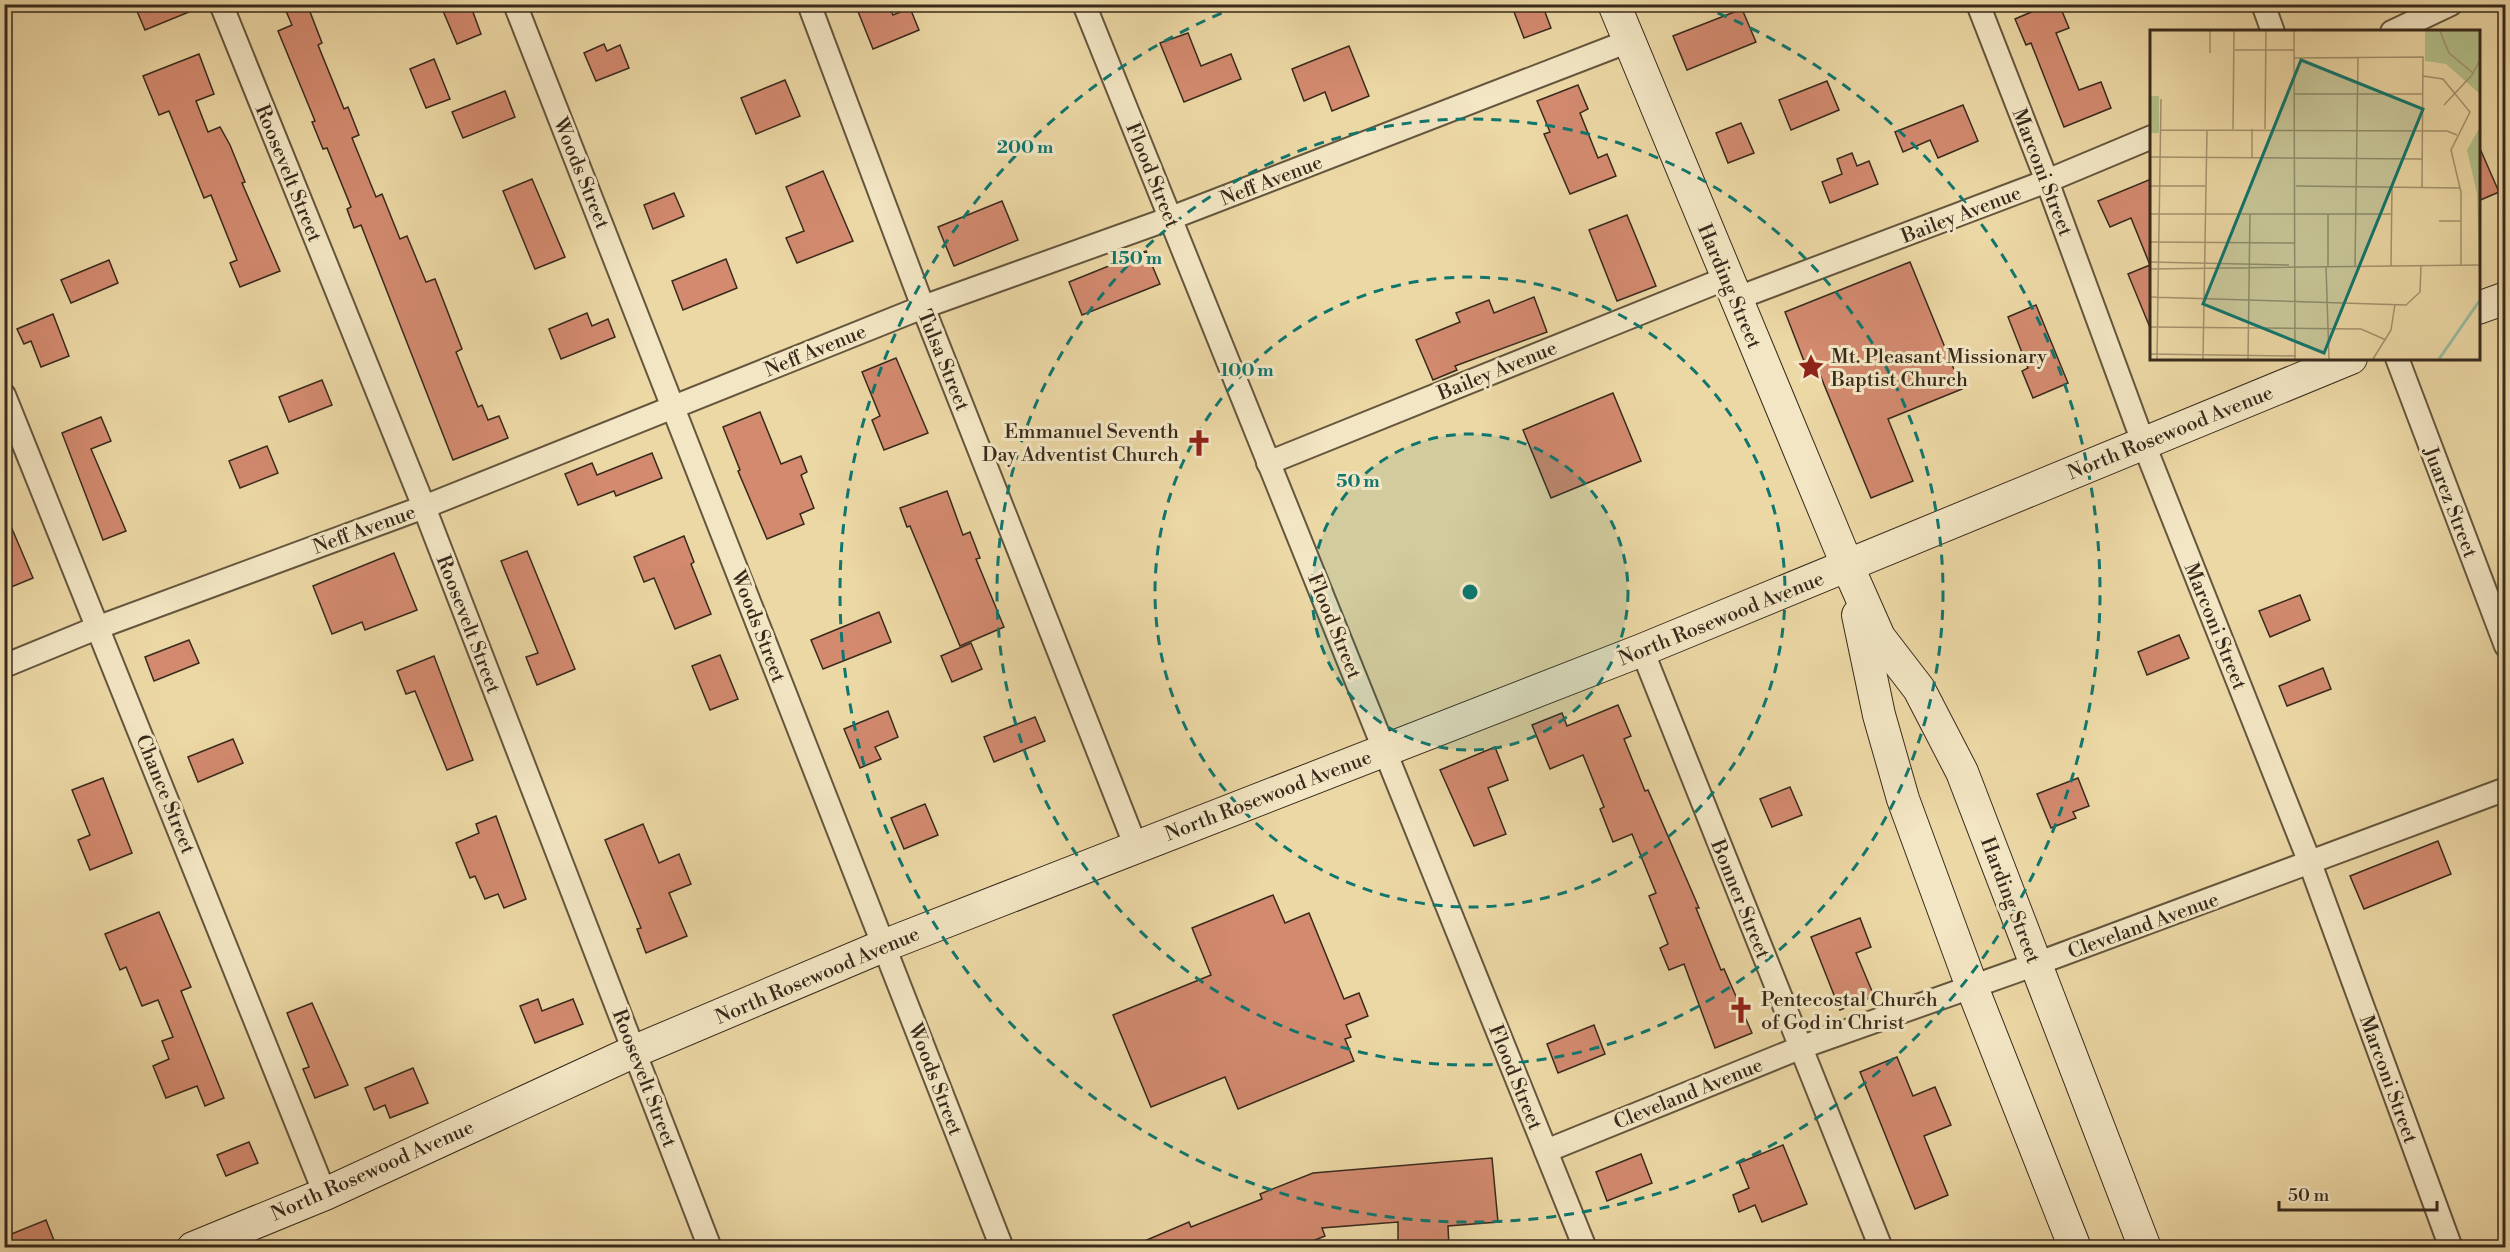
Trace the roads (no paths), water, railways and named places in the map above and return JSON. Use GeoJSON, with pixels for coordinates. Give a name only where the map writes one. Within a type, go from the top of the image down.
{"type":"FeatureCollection","features":[{"type":"Feature","properties":{"kind":"street","name":"Roosevelt Street"},"geometry":{"type":"LineString","coordinates":[[221,4],[424,507],[710,1248]]}},
{"type":"Feature","properties":{"kind":"street","name":"Woods Street"},"geometry":{"type":"LineString","coordinates":[[515,4],[1002,1248]]}},
{"type":"Feature","properties":{"kind":"street","name":"Tulsa Street"},"geometry":{"type":"LineString","coordinates":[[809,4],[923,307],[1136,847]]}},
{"type":"Feature","properties":{"kind":"street","name":"Flood Street"},"geometry":{"type":"LineString","coordinates":[[1084,4],[1386,749],[1585,1248]]}},
{"type":"Feature","properties":{"kind":"street","name":"Harding Street"},"geometry":{"type":"LineString","coordinates":[[1614,4],[1731,288],[1879,636],[1919,689],[1962,772],[2145,1248]]}},
{"type":"Feature","properties":{"kind":"street","name":"Marconi Street"},"geometry":{"type":"LineString","coordinates":[[1978,4],[2047,181],[2143,442],[2310,863],[2451,1248]]}},
{"type":"Feature","properties":{"kind":"street"},"geometry":{"type":"LineString","coordinates":[[2263,4],[2272,30]]}},
{"type":"Feature","properties":{"kind":"street"},"geometry":{"type":"LineString","coordinates":[[2396,30],[2451,4]]}},
{"type":"Feature","properties":{"kind":"street","name":"Neff Avenue"},"geometry":{"type":"LineString","coordinates":[[4,666],[99,627],[424,507],[923,307],[1171,218],[1629,41]]}},
{"type":"Feature","properties":{"kind":"street","name":"Bailey Avenue"},"geometry":{"type":"LineString","coordinates":[[1268,462],[1731,288],[2047,181],[2150,136]]}},
{"type":"Feature","properties":{"kind":"street"},"geometry":{"type":"LineString","coordinates":[[2480,307],[2505,298]]}},
{"type":"Feature","properties":{"kind":"street","name":"North Rosewood Avenue"},"geometry":{"type":"LineString","coordinates":[[193,1248],[325,1194],[635,1051],[883,946],[1642,650],[2346,360]]}},
{"type":"Feature","properties":{"kind":"street","name":"Juarez Street"},"geometry":{"type":"LineString","coordinates":[[2398,360],[2505,646]]}},
{"type":"Feature","properties":{"kind":"street","name":"Chance Street"},"geometry":{"type":"LineString","coordinates":[[4,395],[325,1194]]}},
{"type":"Feature","properties":{"kind":"street","name":"Harding Street"},"geometry":{"type":"LineString","coordinates":[[1848,567],[1879,715],[1903,799],[1972,987],[2074,1248]]}},
{"type":"Feature","properties":{"kind":"street","name":"Bonner Street"},"geometry":{"type":"LineString","coordinates":[[1642,650],[1881,1248]]}},
{"type":"Feature","properties":{"kind":"street","name":"Cleveland Avenue"},"geometry":{"type":"LineString","coordinates":[[1546,1151],[1802,1047],[2036,964],[2505,789]]}},
{"type":"Feature","properties":{"kind":"place","name":"Mt. Pleasant Missionary Baptist Church"},"geometry":{"type":"Point","coordinates":[1811,367]}},
{"type":"Feature","properties":{"kind":"place","name":"Emmanuel Seventh Day Adventist Church"},"geometry":{"type":"Point","coordinates":[1199,443]}},
{"type":"Feature","properties":{"kind":"place","name":"Pentecostal Church of God in Christ"},"geometry":{"type":"Point","coordinates":[1741,1010]}}]}
